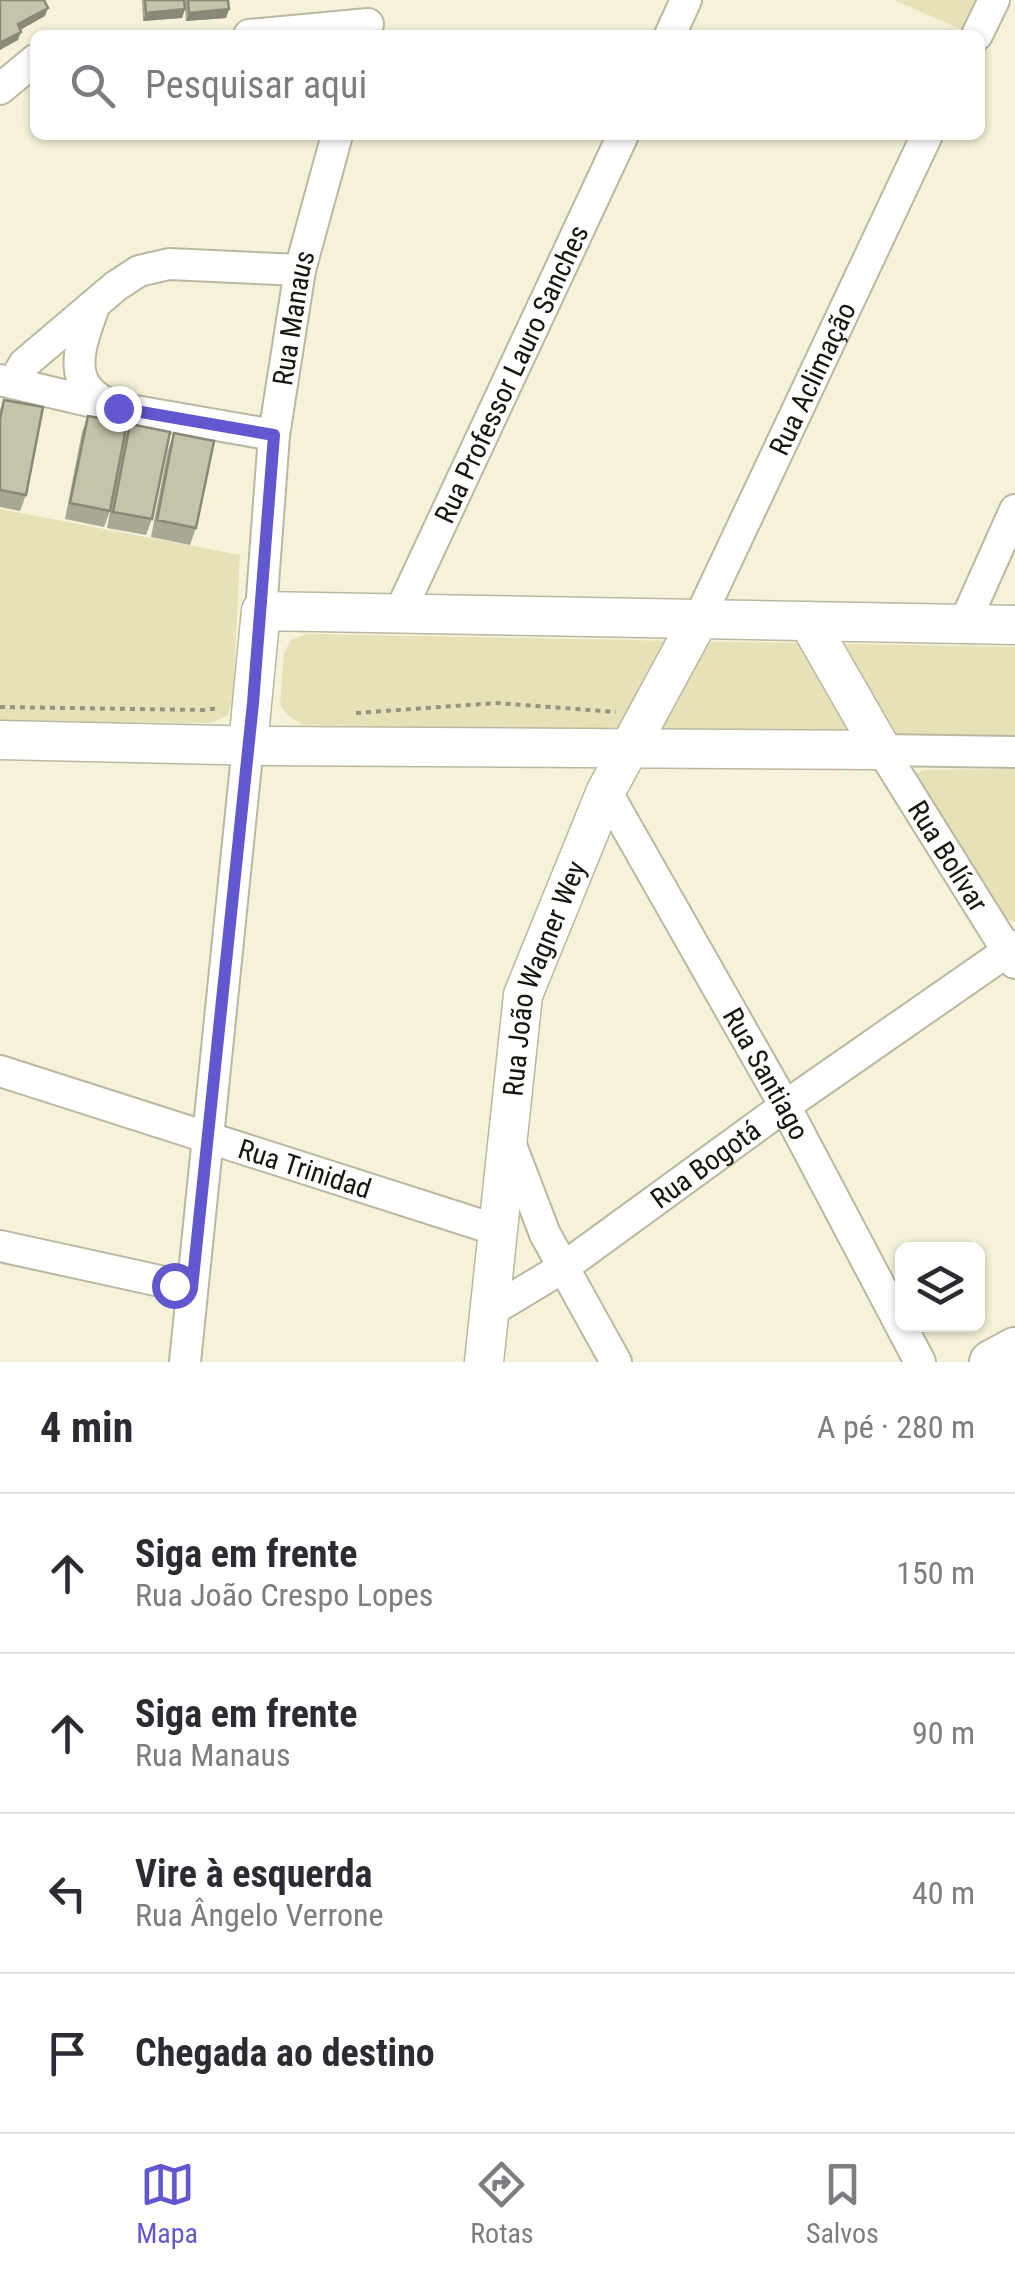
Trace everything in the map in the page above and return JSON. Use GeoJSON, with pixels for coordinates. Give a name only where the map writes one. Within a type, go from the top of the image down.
{"type":"FeatureCollection","features":[{"type":"Feature","properties":{"kind":"main road"},"geometry":{"type":"LineString","coordinates":[[991,1362],[1015,1348]]}},
{"type":"Feature","properties":{"kind":"street"},"geometry":{"type":"LineString","coordinates":[[672,30],[686,0]]}},
{"type":"Feature","properties":{"kind":"street"},"geometry":{"type":"LineString","coordinates":[[979,30],[994,0]]}},
{"type":"Feature","properties":{"kind":"street"},"geometry":{"type":"LineString","coordinates":[[289,30],[369,20]]}},
{"type":"Feature","properties":{"kind":"street"},"geometry":{"type":"LineString","coordinates":[[0,89],[30,64]]}},
{"type":"Feature","properties":{"kind":"street","name":"Rua Manaus"},"geometry":{"type":"LineString","coordinates":[[248,745],[274,435],[300,270],[336,140]]}},
{"type":"Feature","properties":{"kind":"street","name":"Rua Professor Lauro Sanches"},"geometry":{"type":"LineString","coordinates":[[399,614],[621,140]]}},
{"type":"Feature","properties":{"kind":"street","name":"Rua Aclimação"},"geometry":{"type":"LineString","coordinates":[[698,621],[925,140]]}},
{"type":"Feature","properties":{"kind":"street"},"geometry":{"type":"LineString","coordinates":[[6,382],[116,286],[139,271],[169,264],[300,270]]}},
{"type":"Feature","properties":{"kind":"street"},"geometry":{"type":"LineString","coordinates":[[94,306],[78,360],[80,378],[93,396],[118,408]]}},
{"type":"Feature","properties":{"kind":"street"},"geometry":{"type":"LineString","coordinates":[[6,382],[118,408],[274,435]]}},
{"type":"Feature","properties":{"kind":"street"},"geometry":{"type":"LineString","coordinates":[[964,624],[1015,510]]}},
{"type":"Feature","properties":{"kind":"street"},"geometry":{"type":"LineString","coordinates":[[261,611],[1015,625]]}},
{"type":"Feature","properties":{"kind":"street"},"geometry":{"type":"LineString","coordinates":[[808,620],[882,750]]}},
{"type":"Feature","properties":{"kind":"street","name":"Rua João Wagner Wey"},"geometry":{"type":"LineString","coordinates":[[484,1362],[523,995],[606,791],[698,621]]}},
{"type":"Feature","properties":{"kind":"street"},"geometry":{"type":"LineString","coordinates":[[0,740],[1015,752]]}},
{"type":"Feature","properties":{"kind":"street"},"geometry":{"type":"LineString","coordinates":[[184,1362],[248,745]]}},
{"type":"Feature","properties":{"kind":"street","name":"Rua Bolívar"},"geometry":{"type":"LineString","coordinates":[[882,750],[1013,953]]}},
{"type":"Feature","properties":{"kind":"street","name":"Rua Santiago"},"geometry":{"type":"LineString","coordinates":[[606,791],[785,1106],[920,1362]]}},
{"type":"Feature","properties":{"kind":"street","name":"Rua Bogotá"},"geometry":{"type":"LineString","coordinates":[[491,1311],[564,1268],[785,1106],[1013,953]]}},
{"type":"Feature","properties":{"kind":"street","name":"Rua Trinidad"},"geometry":{"type":"LineString","coordinates":[[0,1071],[208,1138],[499,1213]]}},
{"type":"Feature","properties":{"kind":"street"},"geometry":{"type":"LineString","coordinates":[[507,1136],[545,1234],[616,1362]]}},
{"type":"Feature","properties":{"kind":"street"},"geometry":{"type":"LineString","coordinates":[[499,1213],[545,1234]]}},
{"type":"Feature","properties":{"kind":"street"},"geometry":{"type":"LineString","coordinates":[[0,1246],[192,1288]]}},
{"type":"Feature","properties":{"kind":"path"},"geometry":{"type":"LineString","coordinates":[[0,707],[204,710],[253,703]]}},
{"type":"Feature","properties":{"kind":"path"},"geometry":{"type":"LineString","coordinates":[[348,714],[496,703],[648,713]]}},
{"type":"Feature","properties":{"kind":"shaded area"},"geometry":{"type":"Polygon","coordinates":[[[894,0],[977,0],[963,30],[894,0]]]}},
{"type":"Feature","properties":{"kind":"shaded area"},"geometry":{"type":"Polygon","coordinates":[[[0,509],[240,555],[233,699],[228,715],[211,723],[0,721],[0,509]]]}},
{"type":"Feature","properties":{"kind":"shaded area"},"geometry":{"type":"Polygon","coordinates":[[[306,634],[1015,647],[1015,738],[303,725],[287,715],[280,703],[284,653],[291,640],[306,634]]]}},
{"type":"Feature","properties":{"kind":"shaded area"},"geometry":{"type":"Polygon","coordinates":[[[1015,769],[1015,922],[1004,918],[916,779],[917,773],[924,770],[1015,769]]]}},
{"type":"Feature","properties":{"kind":"building"},"geometry":{"type":"Polygon","coordinates":[[[0,0],[44,0],[48,8],[18,24],[21,32],[0,43],[0,0]]]}},
{"type":"Feature","properties":{"kind":"building"},"geometry":{"type":"Polygon","coordinates":[[[145,0],[184,0],[185,9],[146,13],[145,0]]]}},
{"type":"Feature","properties":{"kind":"building"},"geometry":{"type":"Polygon","coordinates":[[[188,0],[228,0],[229,9],[189,13],[188,0]]]}},
{"type":"Feature","properties":{"kind":"building"},"geometry":{"type":"Polygon","coordinates":[[[4,400],[43,407],[26,495],[0,490],[0,419],[4,400]]]}},
{"type":"Feature","properties":{"kind":"building"},"geometry":{"type":"Polygon","coordinates":[[[88,416],[127,423],[110,511],[70,503],[88,416]]]}},
{"type":"Feature","properties":{"kind":"building"},"geometry":{"type":"Polygon","coordinates":[[[130,424],[170,432],[152,519],[113,512],[130,424]]]}},
{"type":"Feature","properties":{"kind":"building"},"geometry":{"type":"Polygon","coordinates":[[[174,433],[214,441],[196,528],[157,520],[174,433]]]}},
{"type":"Feature","properties":{"kind":"route"},"geometry":{"type":"LineString","coordinates":[[118,408],[274,435],[253,703],[192,1288],[174,1285]]}}]}
